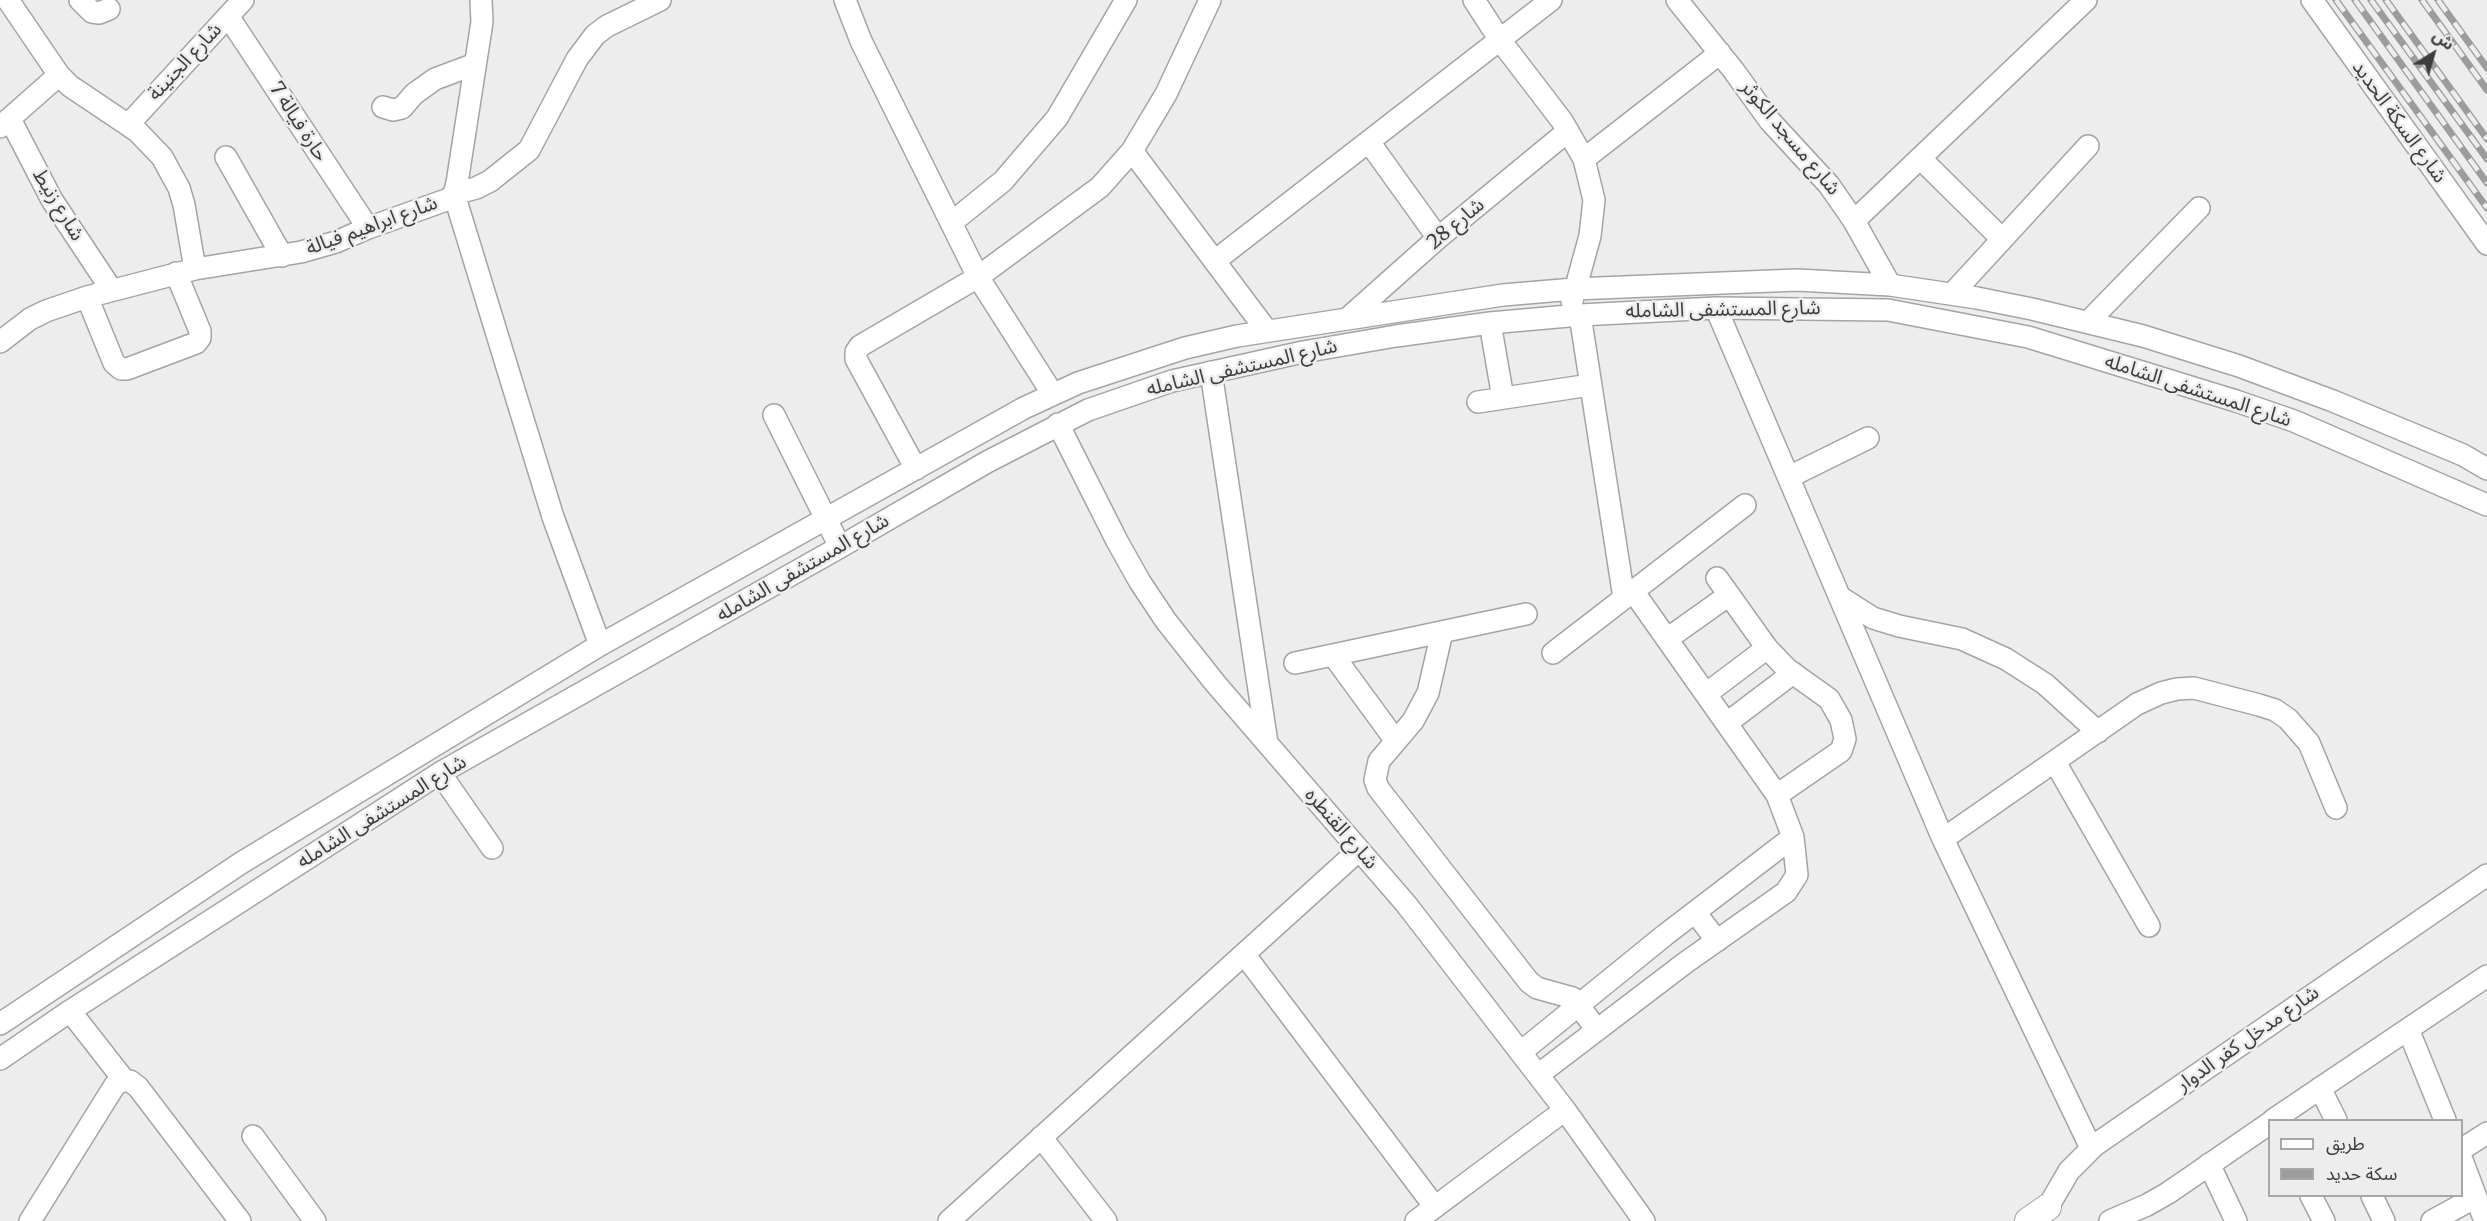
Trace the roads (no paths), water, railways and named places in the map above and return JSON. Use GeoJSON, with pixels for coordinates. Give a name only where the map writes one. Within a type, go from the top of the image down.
{"type":"FeatureCollection","features":[{"type":"Feature","properties":{"kind":"street"},"geometry":{"type":"LineString","coordinates":[[8,0],[59,75],[79,93],[128,125],[150,143],[171,172],[184,205],[185,271],[200,338],[196,343],[127,369],[121,369],[114,363],[87,297]]}},
{"type":"Feature","properties":{"kind":"street"},"geometry":{"type":"LineString","coordinates":[[80,0],[92,12],[99,13],[109,9]]}},
{"type":"Feature","properties":{"kind":"street","name":"شارع الجنينة"},"geometry":{"type":"LineString","coordinates":[[128,125],[243,0]]}},
{"type":"Feature","properties":{"kind":"street","name":"شارع ابراهيم فيالة"},"geometry":{"type":"LineString","coordinates":[[0,342],[30,319],[111,289],[185,271],[282,256],[336,242],[449,199],[454,194],[482,22],[481,0]]}},
{"type":"Feature","properties":{"kind":"street"},"geometry":{"type":"LineString","coordinates":[[600,645],[553,517],[454,194],[476,188],[490,181],[529,150],[577,59],[595,35],[607,26],[660,0]]}},
{"type":"Feature","properties":{"kind":"street"},"geometry":{"type":"LineString","coordinates":[[845,0],[861,41],[978,277],[1052,393]]}},
{"type":"Feature","properties":{"kind":"street"},"geometry":{"type":"LineString","coordinates":[[951,224],[1003,181],[1057,118],[1126,0]]}},
{"type":"Feature","properties":{"kind":"street"},"geometry":{"type":"LineString","coordinates":[[916,469],[856,358],[856,352],[860,346],[978,277],[1100,187],[1132,151],[1166,93],[1210,0]]}},
{"type":"Feature","properties":{"kind":"street"},"geometry":{"type":"LineString","coordinates":[[1474,0],[1500,40],[1568,131],[1584,159],[1594,200],[1590,236],[1574,289],[1574,315],[1590,384],[1628,595],[1667,639],[1777,795],[1793,837],[1797,875],[1786,892],[1685,963],[1539,1075]]}},
{"type":"Feature","properties":{"kind":"street"},"geometry":{"type":"LineString","coordinates":[[1216,260],[1551,0]]}},
{"type":"Feature","properties":{"kind":"street"},"geometry":{"type":"LineString","coordinates":[[1854,221],[2086,0]]}},
{"type":"Feature","properties":{"kind":"street","name":"شارع السكة الحديد"},"geometry":{"type":"LineString","coordinates":[[2312,0],[2487,244]]}},
{"type":"Feature","properties":{"kind":"street","name":"شارع مسجد الكوثر"},"geometry":{"type":"LineString","coordinates":[[1688,4],[1720,53],[1770,121],[1816,168],[1854,221],[1890,285]]}},
{"type":"Feature","properties":{"kind":"street","name":"حارة فيالة 7"},"geometry":{"type":"LineString","coordinates":[[228,16],[368,228]]}},
{"type":"Feature","properties":{"kind":"street"},"geometry":{"type":"LineString","coordinates":[[1584,159],[1720,53]]}},
{"type":"Feature","properties":{"kind":"street"},"geometry":{"type":"LineString","coordinates":[[383,107],[393,110],[402,108],[414,94],[435,79],[475,64]]}},
{"type":"Feature","properties":{"kind":"street","name":"شارع زنيط"},"geometry":{"type":"LineString","coordinates":[[59,75],[5,123],[52,200],[111,289]]}},
{"type":"Feature","properties":{"kind":"street","name":"شارع 28"},"geometry":{"type":"LineString","coordinates":[[1347,320],[1438,238],[1568,131]]}},
{"type":"Feature","properties":{"kind":"street"},"geometry":{"type":"LineString","coordinates":[[1369,142],[1438,238]]}},
{"type":"Feature","properties":{"kind":"street"},"geometry":{"type":"LineString","coordinates":[[1952,294],[2088,146]]}},
{"type":"Feature","properties":{"kind":"street"},"geometry":{"type":"LineString","coordinates":[[1132,151],[1216,260],[1267,331]]}},
{"type":"Feature","properties":{"kind":"street"},"geometry":{"type":"LineString","coordinates":[[226,157],[282,256]]}},
{"type":"Feature","properties":{"kind":"street"},"geometry":{"type":"LineString","coordinates":[[1920,158],[2002,239]]}},
{"type":"Feature","properties":{"kind":"street"},"geometry":{"type":"LineString","coordinates":[[2088,322],[2199,208]]}},
{"type":"Feature","properties":{"kind":"street","name":"شارع المستشفى الشامله"},"geometry":{"type":"LineString","coordinates":[[0,1024],[240,863],[600,645],[1052,393],[1185,348],[1267,331],[1503,295],[1574,289],[1797,280],[1890,285],[1952,294],[2088,322],[2239,366],[2398,428],[2463,455],[2487,469]]}},
{"type":"Feature","properties":{"kind":"street"},"geometry":{"type":"LineString","coordinates":[[1716,308],[1943,839],[2091,1148]]}},
{"type":"Feature","properties":{"kind":"street","name":"شارع المستشفى الشامله"},"geometry":{"type":"LineString","coordinates":[[0,1059],[70,1011],[440,773],[987,462],[1088,410],[1139,390],[1211,372],[1396,336],[1490,323],[1574,315],[1716,308],[1888,310],[2028,337],[2236,401],[2294,421],[2487,505]]}},
{"type":"Feature","properties":{"kind":"street"},"geometry":{"type":"LineString","coordinates":[[1490,323],[1503,398]]}},
{"type":"Feature","properties":{"kind":"street"},"geometry":{"type":"LineString","coordinates":[[1211,372],[1267,744]]}},
{"type":"Feature","properties":{"kind":"street"},"geometry":{"type":"LineString","coordinates":[[1478,402],[1590,384]]}},
{"type":"Feature","properties":{"kind":"street"},"geometry":{"type":"LineString","coordinates":[[774,415],[840,547]]}},
{"type":"Feature","properties":{"kind":"street","name":"شارع القنطره"},"geometry":{"type":"LineString","coordinates":[[1058,424],[1140,582],[1189,653],[1406,904],[1539,1075],[1644,1221]]}},
{"type":"Feature","properties":{"kind":"street"},"geometry":{"type":"LineString","coordinates":[[1789,477],[1868,438]]}},
{"type":"Feature","properties":{"kind":"street"},"geometry":{"type":"LineString","coordinates":[[1553,653],[1745,505]]}},
{"type":"Feature","properties":{"kind":"street"},"geometry":{"type":"LineString","coordinates":[[1667,639],[1723,587],[1767,648],[1793,673],[1829,699],[1841,720],[1845,744],[1838,754],[1777,795]]}},
{"type":"Feature","properties":{"kind":"street"},"geometry":{"type":"LineString","coordinates":[[1840,597],[1874,618],[1899,626],[1962,639],[2006,659],[2045,684],[2098,732]]}},
{"type":"Feature","properties":{"kind":"street"},"geometry":{"type":"LineString","coordinates":[[1295,663],[1526,614]]}},
{"type":"Feature","properties":{"kind":"street"},"geometry":{"type":"LineString","coordinates":[[1442,632],[1428,693],[1413,721],[1379,761],[1375,780],[1378,788],[1529,982],[1537,988],[1564,994],[1580,1004],[1597,1030]]}},
{"type":"Feature","properties":{"kind":"street"},"geometry":{"type":"LineString","coordinates":[[1706,694],[1767,648]]}},
{"type":"Feature","properties":{"kind":"street"},"geometry":{"type":"LineString","coordinates":[[1334,655],[1396,741]]}},
{"type":"Feature","properties":{"kind":"street"},"geometry":{"type":"LineString","coordinates":[[1727,723],[1793,673]]}},
{"type":"Feature","properties":{"kind":"street"},"geometry":{"type":"LineString","coordinates":[[1943,839],[2137,704],[2161,693],[2177,689],[2194,688],[2275,710],[2300,730],[2309,743],[2336,808]]}},
{"type":"Feature","properties":{"kind":"street"},"geometry":{"type":"LineString","coordinates":[[2055,762],[2149,926]]}},
{"type":"Feature","properties":{"kind":"street"},"geometry":{"type":"LineString","coordinates":[[440,773],[492,848]]}},
{"type":"Feature","properties":{"kind":"street"},"geometry":{"type":"LineString","coordinates":[[1521,1052],[1665,935],[1793,837]]}},
{"type":"Feature","properties":{"kind":"street"},"geometry":{"type":"LineString","coordinates":[[949,1221],[1359,850]]}},
{"type":"Feature","properties":{"kind":"street","name":"شارع مدخل كفر الدوار"},"geometry":{"type":"LineString","coordinates":[[2038,1214],[2069,1172],[2091,1148],[2487,875]]}},
{"type":"Feature","properties":{"kind":"street"},"geometry":{"type":"LineString","coordinates":[[1695,912],[1717,941]]}},
{"type":"Feature","properties":{"kind":"street"},"geometry":{"type":"LineString","coordinates":[[1665,935],[1685,963]]}},
{"type":"Feature","properties":{"kind":"street"},"geometry":{"type":"LineString","coordinates":[[1244,954],[1435,1207]]}},
{"type":"Feature","properties":{"kind":"street"},"geometry":{"type":"LineString","coordinates":[[2276,1119],[2487,976]]}},
{"type":"Feature","properties":{"kind":"street"},"geometry":{"type":"LineString","coordinates":[[1612,978],[1632,1004]]}},
{"type":"Feature","properties":{"kind":"street"},"geometry":{"type":"LineString","coordinates":[[70,1011],[124,1080]]}},
{"type":"Feature","properties":{"kind":"street"},"geometry":{"type":"LineString","coordinates":[[2408,1029],[2445,1119]]}},
{"type":"Feature","properties":{"kind":"street"},"geometry":{"type":"LineString","coordinates":[[30,1221],[112,1089],[124,1080],[138,1087],[240,1221]]}},
{"type":"Feature","properties":{"kind":"street"},"geometry":{"type":"LineString","coordinates":[[2320,1088],[2336,1119]]}},
{"type":"Feature","properties":{"kind":"street"},"geometry":{"type":"LineString","coordinates":[[1416,1221],[1565,1110]]}},
{"type":"Feature","properties":{"kind":"street"},"geometry":{"type":"LineString","coordinates":[[2118,1220],[2147,1205],[2268,1124]]}},
{"type":"Feature","properties":{"kind":"street"},"geometry":{"type":"LineString","coordinates":[[2463,1148],[2487,1133]]}},
{"type":"Feature","properties":{"kind":"street"},"geometry":{"type":"LineString","coordinates":[[253,1136],[315,1221]]}},
{"type":"Feature","properties":{"kind":"street"},"geometry":{"type":"LineString","coordinates":[[1041,1137],[1106,1221]]}},
{"type":"Feature","properties":{"kind":"street"},"geometry":{"type":"LineString","coordinates":[[2463,1163],[2485,1221]]}},
{"type":"Feature","properties":{"kind":"street"},"geometry":{"type":"LineString","coordinates":[[2209,1164],[2236,1221]]}},
{"type":"Feature","properties":{"kind":"street"},"geometry":{"type":"LineString","coordinates":[[2312,1197],[2324,1221]]}},
{"type":"Feature","properties":{"kind":"street"},"geometry":{"type":"LineString","coordinates":[[2372,1197],[2384,1221]]}},
{"type":"Feature","properties":{"kind":"street"},"geometry":{"type":"LineString","coordinates":[[2432,1221],[2476,1197]]}},
{"type":"Feature","properties":{"kind":"railway"},"geometry":{"type":"LineString","coordinates":[[2336,0],[2487,208]]}},
{"type":"Feature","properties":{"kind":"railway"},"geometry":{"type":"LineString","coordinates":[[2355,0],[2487,183]]}},
{"type":"Feature","properties":{"kind":"railway"},"geometry":{"type":"LineString","coordinates":[[2371,0],[2487,159]]}},
{"type":"Feature","properties":{"kind":"railway"},"geometry":{"type":"LineString","coordinates":[[2386,0],[2487,139]]}},
{"type":"Feature","properties":{"kind":"railway"},"geometry":{"type":"LineString","coordinates":[[2422,0],[2487,90]]}},
{"type":"Feature","properties":{"kind":"railway"},"geometry":{"type":"LineString","coordinates":[[2438,0],[2487,68]]}}]}
